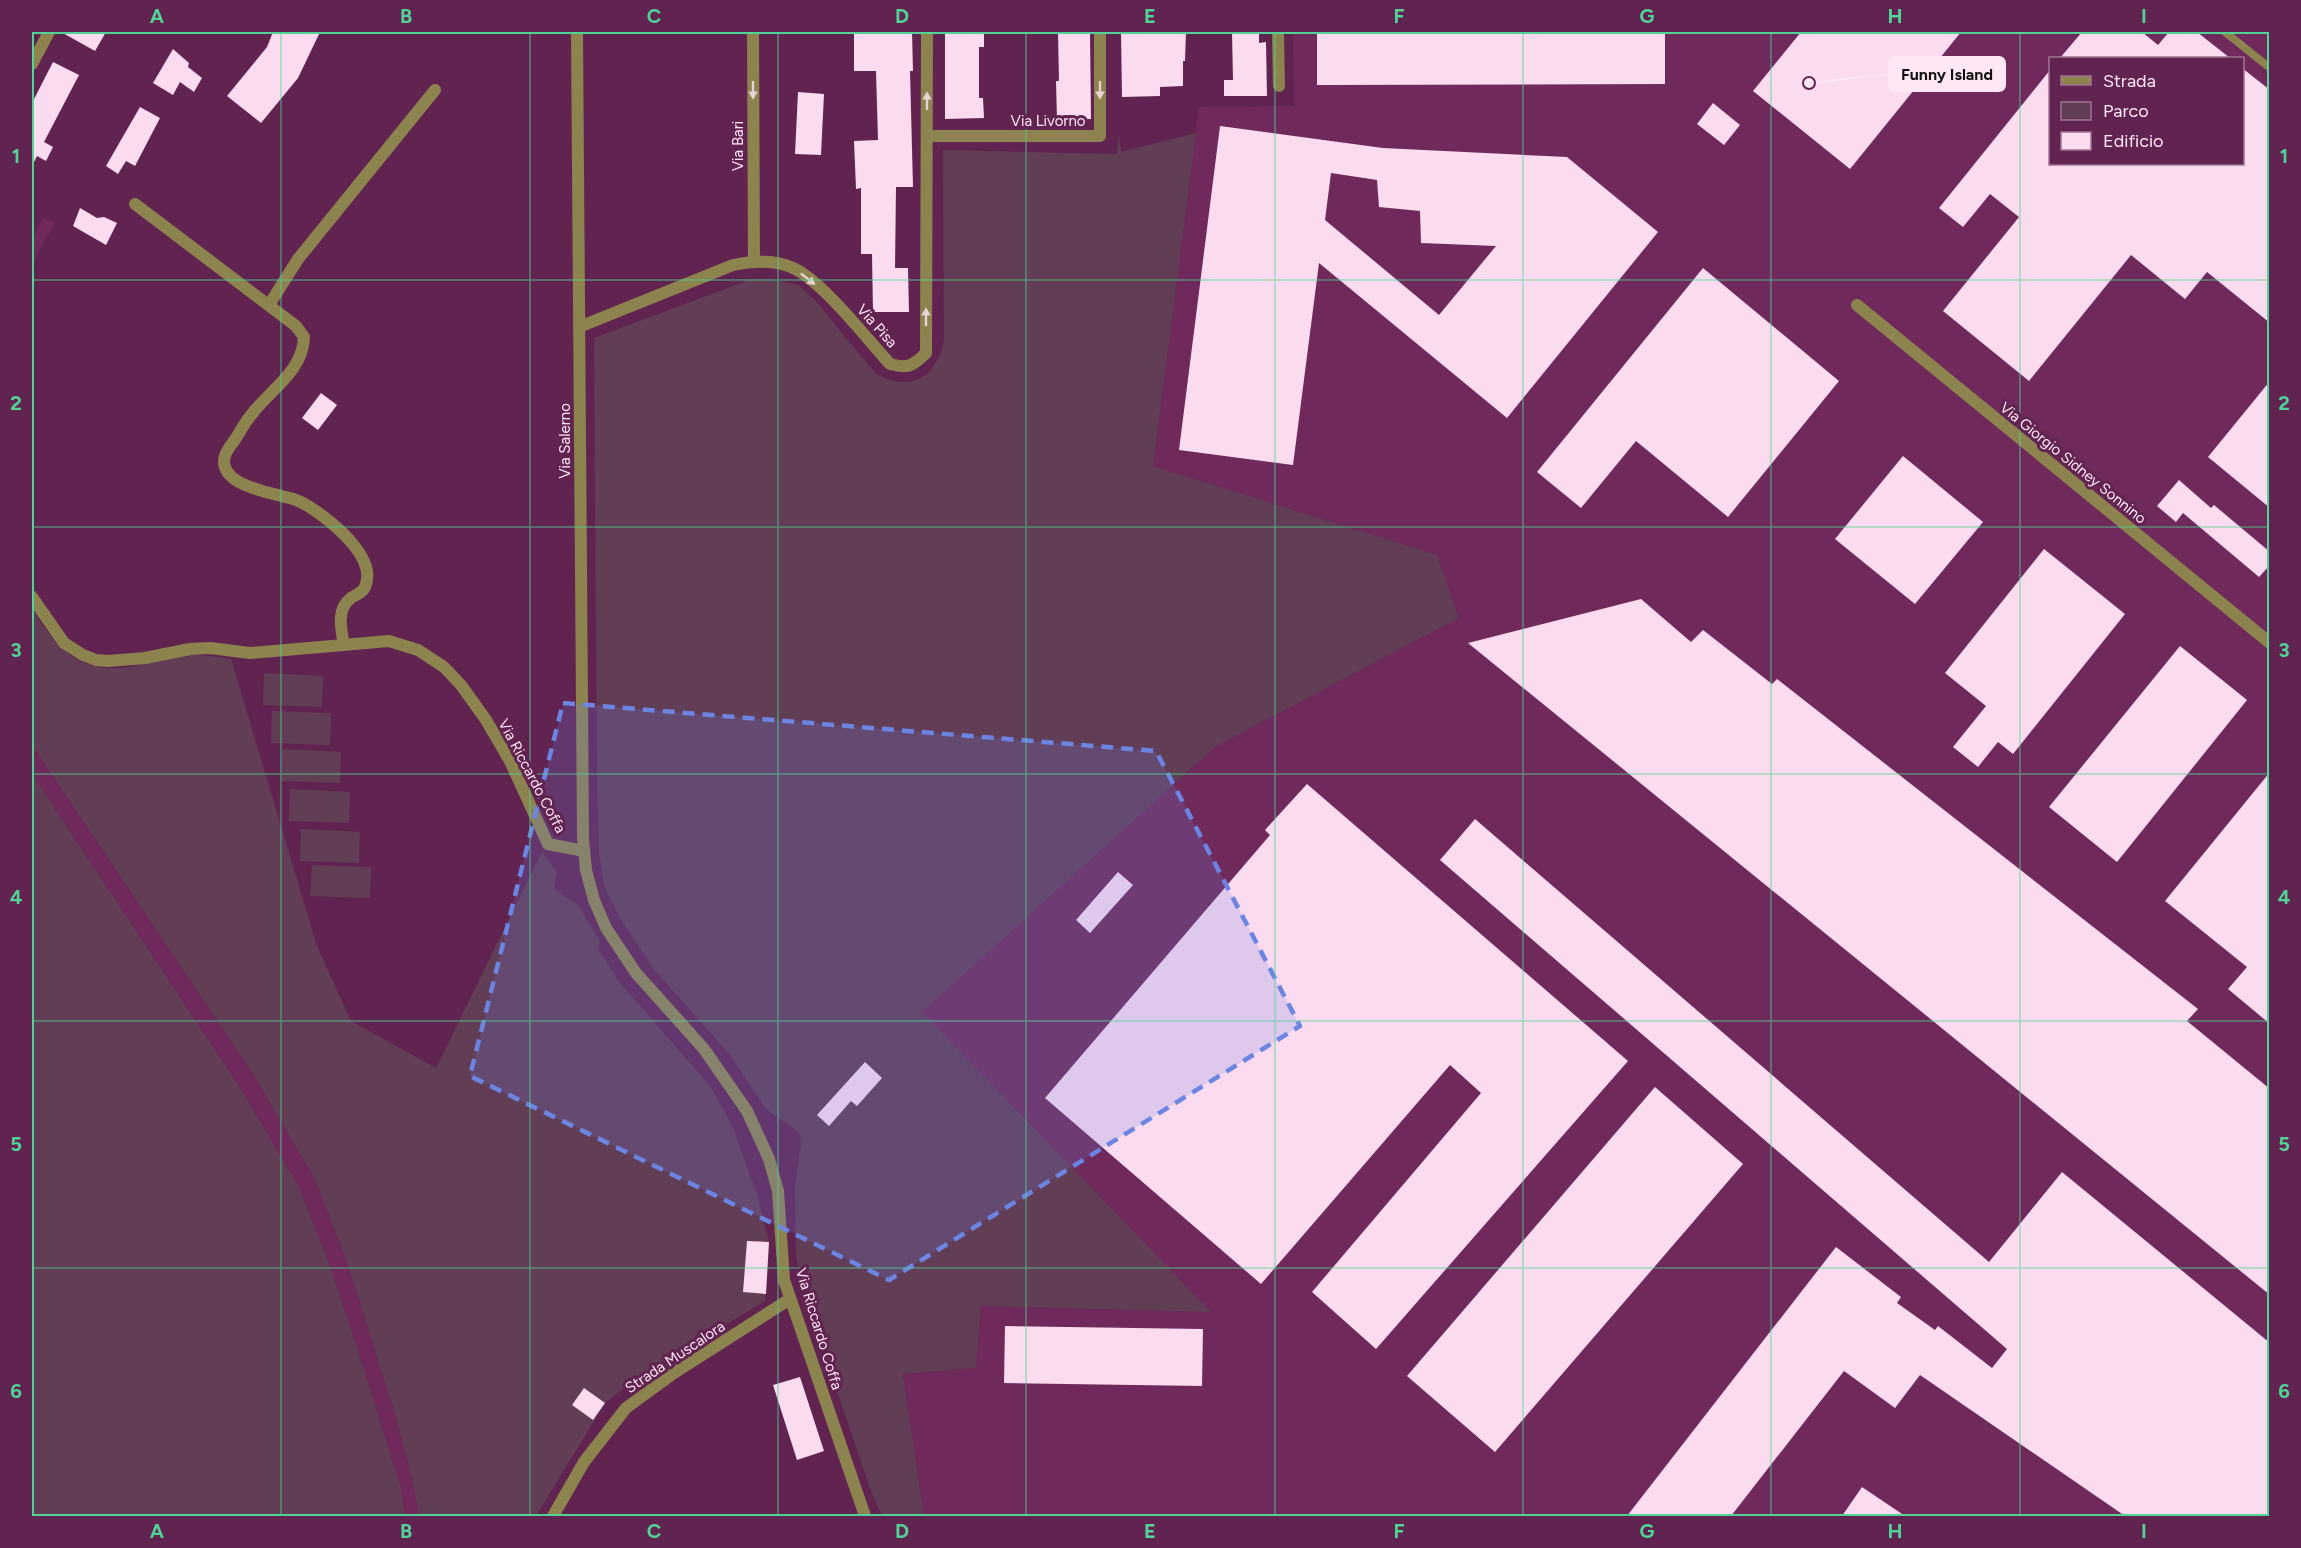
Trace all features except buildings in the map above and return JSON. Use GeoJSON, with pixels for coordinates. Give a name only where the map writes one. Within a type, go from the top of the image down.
{"type":"FeatureCollection","features":[{"type":"Feature","properties":{"kind":"street"},"geometry":{"type":"LineString","coordinates":[[32,64],[49,32]]}},
{"type":"Feature","properties":{"kind":"street","name":"Via Salerno"},"geometry":{"type":"LineString","coordinates":[[577,32],[584,851]]}},
{"type":"Feature","properties":{"kind":"street","name":"Via Bari"},"geometry":{"type":"LineString","coordinates":[[753,32],[754,261]]}},
{"type":"Feature","properties":{"kind":"street","name":"Via Pisa"},"geometry":{"type":"LineString","coordinates":[[579,327],[732,265],[754,261],[793,267],[833,300],[890,364],[901,367],[914,364],[926,353],[927,32]]}},
{"type":"Feature","properties":{"kind":"street","name":"Via Livorno"},"geometry":{"type":"LineString","coordinates":[[927,136],[1100,136],[1100,32]]}},
{"type":"Feature","properties":{"kind":"street"},"geometry":{"type":"LineString","coordinates":[[1278,32],[1279,86]]}},
{"type":"Feature","properties":{"kind":"street"},"geometry":{"type":"LineString","coordinates":[[268,305],[298,259],[435,90]]}},
{"type":"Feature","properties":{"kind":"street"},"geometry":{"type":"LineString","coordinates":[[135,204],[296,326],[304,337],[301,358],[285,380],[252,414],[228,449],[224,461],[229,475],[240,484],[298,501],[319,514],[349,540],[362,556],[367,570],[366,585],[361,593],[350,598],[342,609],[340,620],[344,645]]}},
{"type":"Feature","properties":{"kind":"street","name":"Via Giorgio Sidney Sonnino"},"geometry":{"type":"LineString","coordinates":[[1857,305],[2270,643]]}},
{"type":"Feature","properties":{"kind":"street","name":"Via Riccardo Coffa"},"geometry":{"type":"LineString","coordinates":[[32,597],[64,643],[96,660],[146,658],[190,649],[210,648],[250,653],[389,641],[418,650],[444,667],[461,685],[503,748],[548,844],[584,851],[586,870],[594,900],[606,928],[636,973],[704,1049],[747,1111],[769,1159],[778,1191],[784,1280],[865,1516]]}},
{"type":"Feature","properties":{"kind":"street","name":"Strada Muscalora"},"geometry":{"type":"LineString","coordinates":[[553,1516],[584,1462],[608,1428],[626,1408],[674,1373],[790,1299]]}},
{"type":"Feature","properties":{"kind":"lane"},"geometry":{"type":"LineString","coordinates":[[2225,32],[2270,68]]}},
{"type":"Feature","properties":{"kind":"highlighted area"},"geometry":{"type":"Polygon","coordinates":[[[563,703],[1156,751],[1300,1026],[889,1280],[470,1076],[563,703]]]}},
{"type":"Feature","properties":{"kind":"shaded area"},"geometry":{"type":"Polygon","coordinates":[[[1293,32],[2269,32],[2269,1516],[924,1516],[903,1374],[976,1368],[981,1306],[1210,1312],[921,1012],[1215,747],[1459,618],[1437,555],[1153,466],[1199,107],[1294,106],[1293,32]]]}},
{"type":"Feature","properties":{"kind":"shaded area"},"geometry":{"type":"Polygon","coordinates":[[[44,217],[55,223],[32,265],[32,239],[44,217]]]}},
{"type":"Feature","properties":{"kind":"shaded area"},"geometry":{"type":"Polygon","coordinates":[[[32,745],[253,1074],[315,1179],[347,1262],[395,1414],[413,1482],[419,1516],[405,1516],[400,1485],[368,1382],[331,1268],[299,1187],[239,1086],[32,774],[32,745]]]}},
{"type":"Feature","properties":{"kind":"green space"},"geometry":{"type":"Polygon","coordinates":[[[1196,133],[1153,466],[1437,555],[1459,618],[1215,747],[922,1012],[1211,1312],[981,1306],[976,1368],[903,1374],[924,1516],[882,1516],[872,1494],[806,1300],[796,1256],[795,1188],[801,1145],[800,1133],[766,1109],[731,1056],[653,968],[620,918],[604,886],[599,853],[597,786],[594,338],[752,279],[769,279],[798,285],[815,300],[875,373],[899,382],[919,379],[934,365],[944,341],[943,150],[1117,154],[1119,134],[1121,152],[1196,133]]]}},
{"type":"Feature","properties":{"kind":"green space"},"geometry":{"type":"Polygon","coordinates":[[[32,608],[57,644],[78,660],[91,665],[121,668],[189,655],[231,659],[317,946],[351,1021],[436,1068],[542,852],[557,872],[554,889],[578,905],[600,941],[598,949],[620,983],[710,1086],[732,1125],[757,1195],[769,1242],[765,1301],[637,1378],[605,1403],[536,1516],[419,1516],[413,1482],[395,1414],[347,1262],[315,1179],[253,1074],[32,745],[32,608]]]}},
{"type":"Feature","properties":{"kind":"green space"},"geometry":{"type":"Polygon","coordinates":[[[264,673],[323,676],[322,707],[263,705],[264,673]]]}},
{"type":"Feature","properties":{"kind":"green space"},"geometry":{"type":"Polygon","coordinates":[[[272,711],[331,713],[330,745],[271,743],[272,711]]]}},
{"type":"Feature","properties":{"kind":"green space"},"geometry":{"type":"Polygon","coordinates":[[[282,749],[341,752],[340,783],[281,781],[282,749]]]}},
{"type":"Feature","properties":{"kind":"green space"},"geometry":{"type":"Polygon","coordinates":[[[32,774],[239,1086],[299,1187],[331,1268],[368,1382],[400,1485],[405,1516],[32,1516],[32,774]]]}},
{"type":"Feature","properties":{"kind":"green space"},"geometry":{"type":"Polygon","coordinates":[[[290,789],[350,792],[349,823],[289,821],[290,789]]]}},
{"type":"Feature","properties":{"kind":"green space"},"geometry":{"type":"Polygon","coordinates":[[[301,829],[360,832],[359,863],[300,861],[301,829]]]}},
{"type":"Feature","properties":{"kind":"green space"},"geometry":{"type":"Polygon","coordinates":[[[312,865],[371,867],[370,898],[310,896],[312,865]]]}},
{"type":"Feature","properties":{"kind":"place","name":"Funny Island"},"geometry":{"type":"Point","coordinates":[1809,83]}}]}
